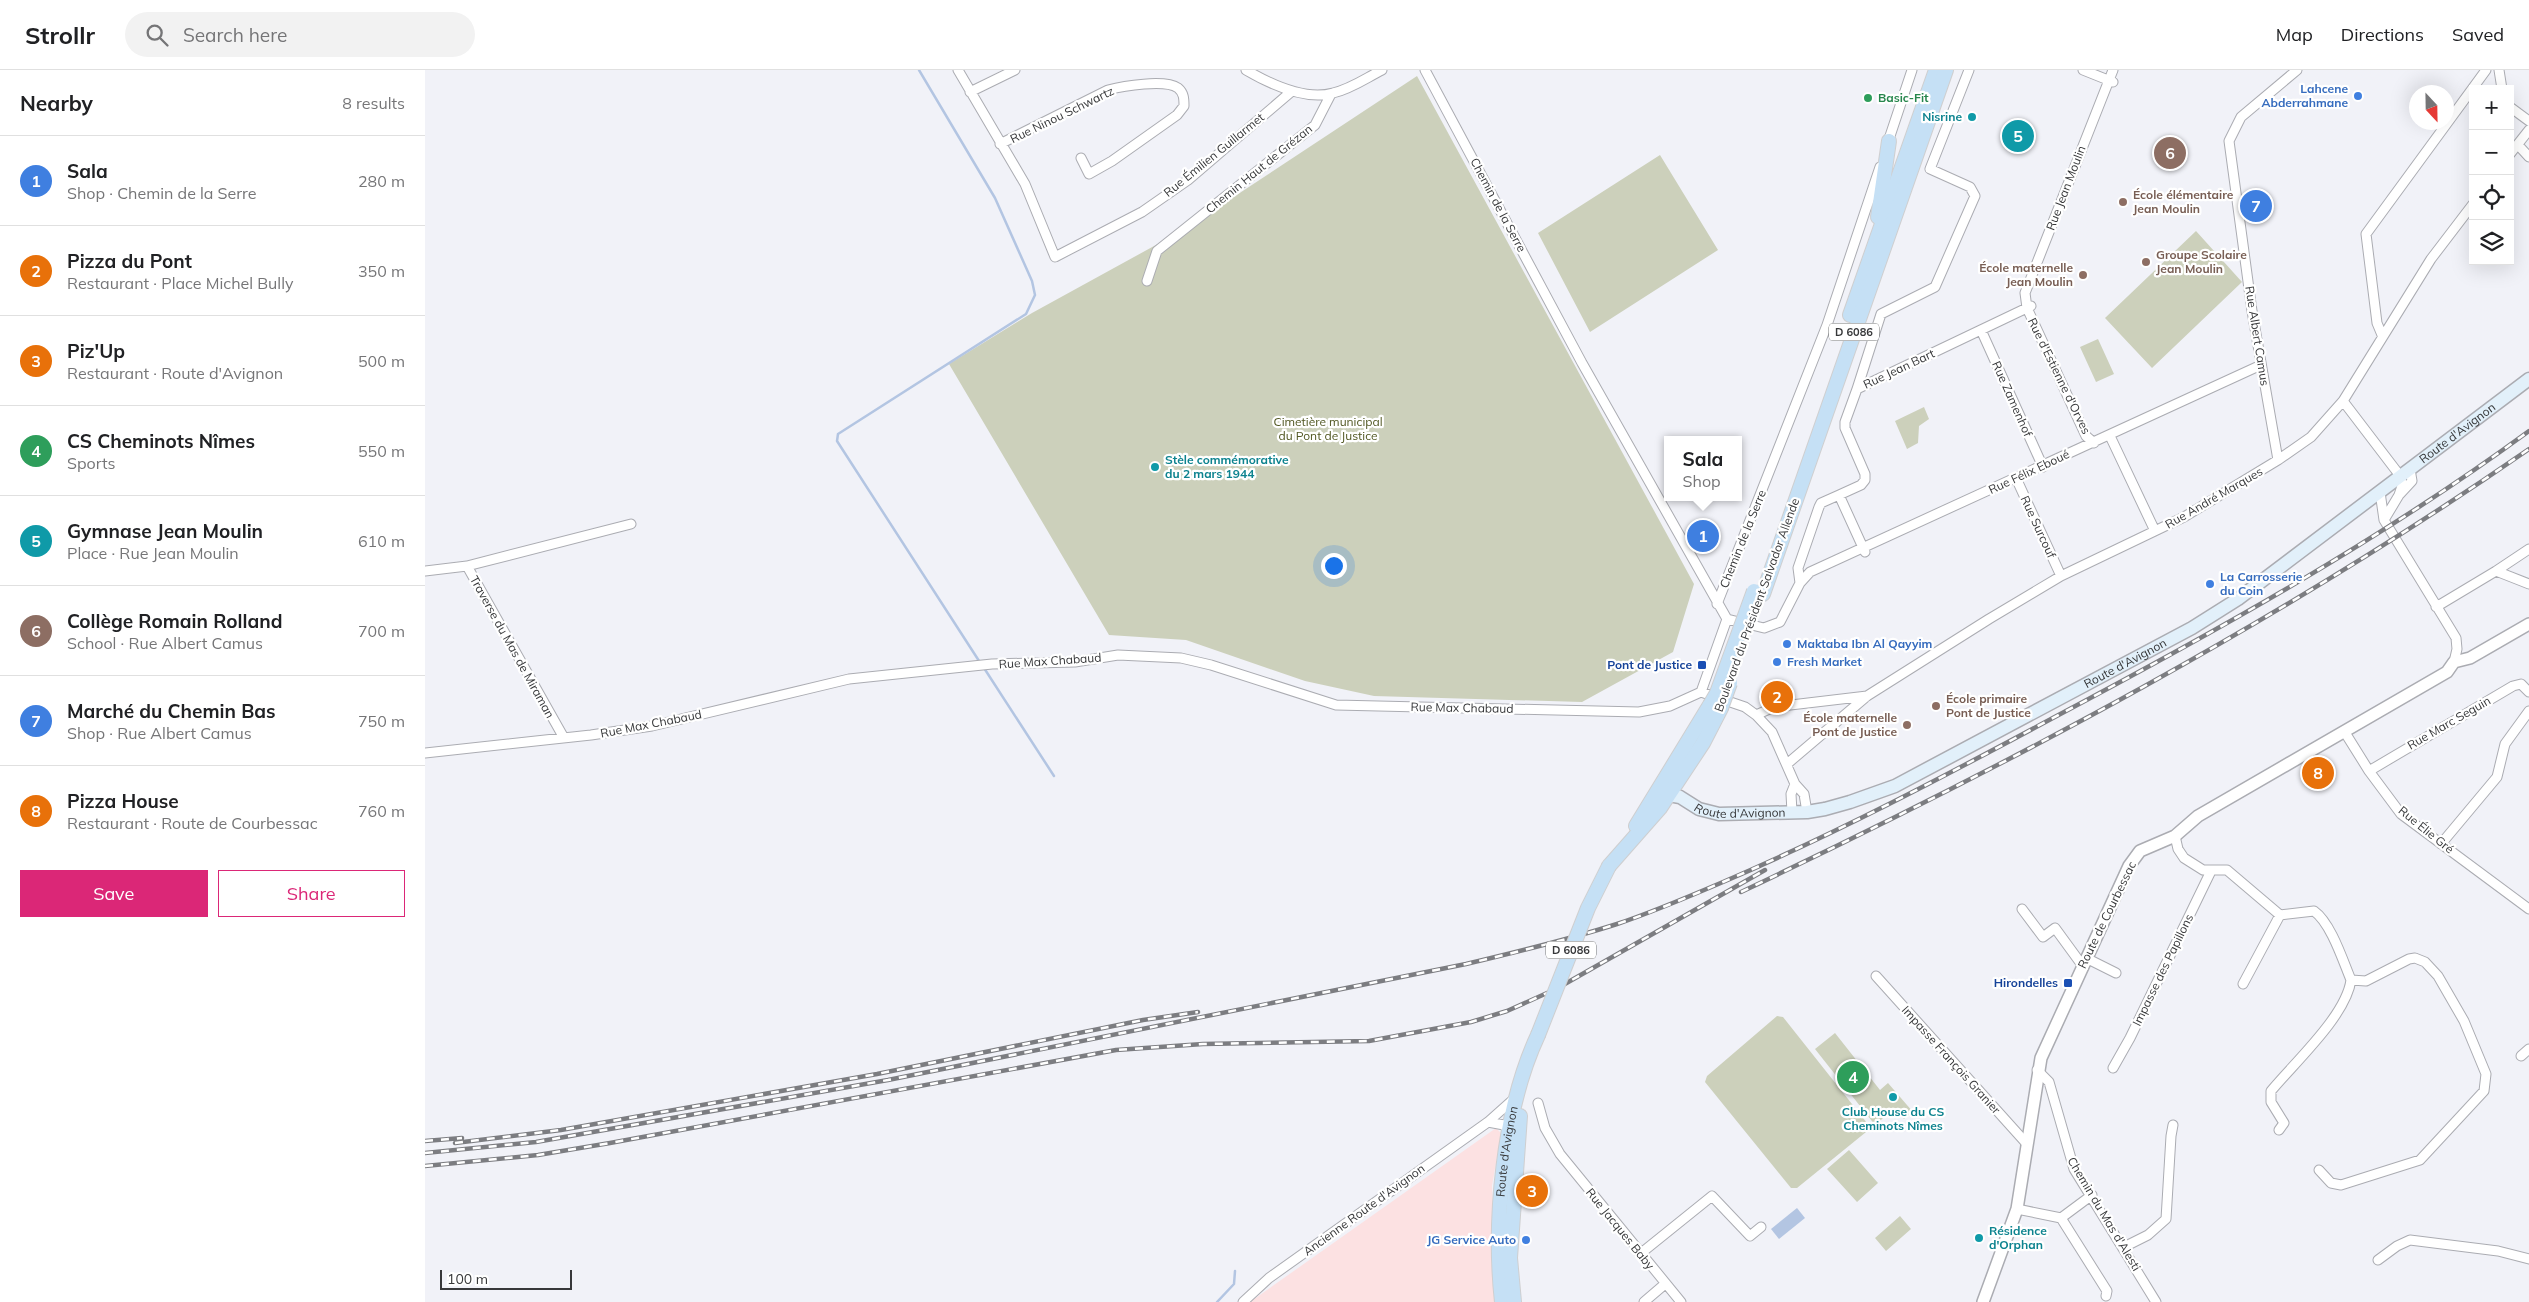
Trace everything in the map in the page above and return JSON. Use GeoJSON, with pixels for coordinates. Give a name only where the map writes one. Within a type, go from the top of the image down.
{"type":"FeatureCollection","features":[{"type":"Feature","properties":{"kind":"main road","name":"Boulevard du Président Salvador Allende"},"geometry":{"type":"LineString","coordinates":[[1759,592],[1873,250],[1936,70]]}},
{"type":"Feature","properties":{"kind":"main road","name":"Boulevard du Président Salvador Allende"},"geometry":{"type":"LineString","coordinates":[[1609,866],[1669,795],[1703,743],[1947,70]]}},
{"type":"Feature","properties":{"kind":"main road"},"geometry":{"type":"LineString","coordinates":[[1873,250],[1889,141]]}},
{"type":"Feature","properties":{"kind":"main road","name":"Route d'Avignon"},"geometry":{"type":"LineString","coordinates":[[1669,795],[1680,797],[1699,809],[1713,813],[1807,812],[1833,807],[1895,786],[2192,628],[2239,599],[2529,378]]}},
{"type":"Feature","properties":{"kind":"main road","name":"Boulevard du Président Salvador Allende"},"geometry":{"type":"LineString","coordinates":[[1609,866],[1654,795],[1715,707]]}},
{"type":"Feature","properties":{"kind":"main road"},"geometry":{"type":"LineString","coordinates":[[1654,795],[1669,795]]}},
{"type":"Feature","properties":{"kind":"main road","name":"D 6086"},"geometry":{"type":"LineString","coordinates":[[1538,1035],[1588,908],[1609,866]]}},
{"type":"Feature","properties":{"kind":"main road","name":"Route d'Avignon"},"geometry":{"type":"LineString","coordinates":[[1502,1302],[1498,1258],[1501,1193],[1509,1132],[1526,1060],[1538,1035]]}},
{"type":"Feature","properties":{"kind":"main road","name":"Route d'Avignon"},"geometry":{"type":"LineString","coordinates":[[1514,1302],[1510,1258],[1519,1128],[1522,1105],[1533,1066],[1538,1035]]}},
{"type":"Feature","properties":{"kind":"street","name":"Rue Émilien Guillarmet"},"geometry":{"type":"LineString","coordinates":[[958,70],[1025,184],[1055,257],[1142,212],[1188,180],[1292,91]]}},
{"type":"Feature","properties":{"kind":"street"},"geometry":{"type":"LineString","coordinates":[[970,92],[1015,70]]}},
{"type":"Feature","properties":{"kind":"street"},"geometry":{"type":"LineString","coordinates":[[1246,70],[1266,81],[1292,91],[1310,95],[1331,94],[1382,70]]}},
{"type":"Feature","properties":{"kind":"street","name":"Chemin de la Serre"},"geometry":{"type":"LineString","coordinates":[[1425,70],[1582,363],[1717,604]]}},
{"type":"Feature","properties":{"kind":"street","name":"Chemin de la Serre"},"geometry":{"type":"LineString","coordinates":[[1717,604],[1827,325],[1912,70]]}},
{"type":"Feature","properties":{"kind":"street"},"geometry":{"type":"LineString","coordinates":[[1857,389],[1881,314],[1935,287],[1975,196],[1970,187],[1930,169],[1969,70]]}},
{"type":"Feature","properties":{"kind":"street"},"geometry":{"type":"LineString","coordinates":[[2083,70],[2111,81]]}},
{"type":"Feature","properties":{"kind":"street","name":"Rue Jean Moulin"},"geometry":{"type":"LineString","coordinates":[[2029,307],[2025,293],[2111,81],[2113,70]]}},
{"type":"Feature","properties":{"kind":"street","name":"Rue Albert Camus"},"geometry":{"type":"LineString","coordinates":[[2278,460],[2261,365],[2229,141],[2241,117],[2297,70]]}},
{"type":"Feature","properties":{"kind":"street"},"geometry":{"type":"LineString","coordinates":[[2382,335],[2377,323],[2366,234],[2486,70]]}},
{"type":"Feature","properties":{"kind":"street"},"geometry":{"type":"LineString","coordinates":[[2499,70],[2501,85]]}},
{"type":"Feature","properties":{"kind":"street","name":"Rue Ninou Schwartz"},"geometry":{"type":"LineString","coordinates":[[1000,144],[1109,90],[1125,86],[1169,84],[1179,88],[1184,96],[1185,106],[1177,115],[1113,161],[1089,174],[1081,158]]}},
{"type":"Feature","properties":{"kind":"street","name":"Chemin Haut de Grézan"},"geometry":{"type":"LineString","coordinates":[[1147,281],[1157,251],[1315,125],[1331,94]]}},
{"type":"Feature","properties":{"kind":"street"},"geometry":{"type":"LineString","coordinates":[[2514,110],[2529,121]]}},
{"type":"Feature","properties":{"kind":"street"},"geometry":{"type":"LineString","coordinates":[[2514,149],[2529,130]]}},
{"type":"Feature","properties":{"kind":"street"},"geometry":{"type":"LineString","coordinates":[[2517,145],[2529,157]]}},
{"type":"Feature","properties":{"kind":"street","name":"Rue André Marques"},"geometry":{"type":"LineString","coordinates":[[1867,696],[2061,576],[2184,517],[2278,460],[2311,437],[2343,401],[2382,335],[2431,259],[2469,209]]}},
{"type":"Feature","properties":{"kind":"street","name":"Rue Jean Bart"},"geometry":{"type":"LineString","coordinates":[[1839,495],[1861,485],[1865,480],[1865,474],[1845,428],[1857,389],[2029,307]]}},
{"type":"Feature","properties":{"kind":"street","name":"Rue d'Estienne d'Orves"},"geometry":{"type":"LineString","coordinates":[[2029,307],[2086,436],[2094,443]]}},
{"type":"Feature","properties":{"kind":"street","name":"Rue Zamenhof"},"geometry":{"type":"LineString","coordinates":[[1981,330],[2043,466]]}},
{"type":"Feature","properties":{"kind":"street","name":"Rue Félix Eboué"},"geometry":{"type":"LineString","coordinates":[[1800,583],[1810,572],[1864,550],[2090,443],[2110,436],[2261,365]]}},
{"type":"Feature","properties":{"kind":"street"},"geometry":{"type":"LineString","coordinates":[[2343,401],[2412,481],[2399,495],[2384,520]]}},
{"type":"Feature","properties":{"kind":"street","name":"Rue d'Estienne d'Orves"},"geometry":{"type":"LineString","coordinates":[[2110,436],[2155,531]]}},
{"type":"Feature","properties":{"kind":"street","name":"Rue Surcouf"},"geometry":{"type":"LineString","coordinates":[[2015,478],[2061,576]]}},
{"type":"Feature","properties":{"kind":"street"},"geometry":{"type":"LineString","coordinates":[[2380,492],[2384,520],[2455,638],[2457,649],[2454,662],[2470,658],[2529,624]]}},
{"type":"Feature","properties":{"kind":"street"},"geometry":{"type":"LineString","coordinates":[[1717,604],[1727,619],[1764,628],[1780,622],[1800,583],[1798,568],[1821,502],[1839,495],[1864,550]]}},
{"type":"Feature","properties":{"kind":"street"},"geometry":{"type":"LineString","coordinates":[[467,566],[631,524]]}},
{"type":"Feature","properties":{"kind":"street"},"geometry":{"type":"LineString","coordinates":[[2436,607],[2529,549]]}},
{"type":"Feature","properties":{"kind":"street","name":"Traverse du Mas de Miraman"},"geometry":{"type":"LineString","coordinates":[[425,571],[467,566],[564,738]]}},
{"type":"Feature","properties":{"kind":"street"},"geometry":{"type":"LineString","coordinates":[[2496,571],[2529,584]]}},
{"type":"Feature","properties":{"kind":"street"},"geometry":{"type":"LineString","coordinates":[[1727,619],[1701,692],[1745,707],[1756,715],[1772,732],[1795,784],[1804,794],[1807,812]]}},
{"type":"Feature","properties":{"kind":"street","name":"Rue Max Chabaud"},"geometry":{"type":"LineString","coordinates":[[425,753],[564,738],[652,726],[849,679],[976,666],[1075,662],[1118,655],[1181,658],[1211,665],[1336,705],[1639,712],[1670,706],[1701,692]]}},
{"type":"Feature","properties":{"kind":"street","name":"Route de Courbessac"},"geometry":{"type":"LineString","coordinates":[[1983,1302],[2017,1208],[2037,1070],[2084,962],[2129,866],[2140,851],[2175,836],[2198,816],[2447,672],[2454,662]]}},
{"type":"Feature","properties":{"kind":"street","name":"Rue Marc Seguin"},"geometry":{"type":"LineString","coordinates":[[2369,771],[2513,686],[2521,684],[2529,692]]}},
{"type":"Feature","properties":{"kind":"street"},"geometry":{"type":"LineString","coordinates":[[1756,715],[1774,707],[1840,701],[1867,696]]}},
{"type":"Feature","properties":{"kind":"street"},"geometry":{"type":"LineString","coordinates":[[1787,764],[1867,696]]}},
{"type":"Feature","properties":{"kind":"street"},"geometry":{"type":"LineString","coordinates":[[1840,701],[1846,713]]}},
{"type":"Feature","properties":{"kind":"street"},"geometry":{"type":"LineString","coordinates":[[2441,844],[2497,777],[2505,744],[2529,711]]}},
{"type":"Feature","properties":{"kind":"street","name":"Rue Élie Gré"},"geometry":{"type":"LineString","coordinates":[[2344,731],[2369,771],[2401,814],[2529,909]]}},
{"type":"Feature","properties":{"kind":"street"},"geometry":{"type":"LineString","coordinates":[[1792,812],[1791,794],[1795,784]]}},
{"type":"Feature","properties":{"kind":"street"},"geometry":{"type":"LineString","coordinates":[[2175,836],[2178,850],[2184,858],[2203,870],[2227,870],[2280,915],[2314,911],[2319,914],[2335,942],[2351,980],[2346,999],[2310,1049],[2271,1092],[2271,1102],[2284,1123],[2279,1130]]}},
{"type":"Feature","properties":{"kind":"street","name":"Impasse des Papillons"},"geometry":{"type":"LineString","coordinates":[[2113,1068],[2130,1038],[2211,870]]}},
{"type":"Feature","properties":{"kind":"street"},"geometry":{"type":"LineString","coordinates":[[2022,909],[2043,937],[2055,928],[2084,962],[2116,973]]}},
{"type":"Feature","properties":{"kind":"street"},"geometry":{"type":"LineString","coordinates":[[2243,984],[2280,915]]}},
{"type":"Feature","properties":{"kind":"street"},"geometry":{"type":"LineString","coordinates":[[2319,1170],[2331,1183],[2341,1185],[2419,1160],[2484,1091],[2487,1083],[2487,1074],[2465,1021],[2439,976],[2425,962],[2415,958],[2409,959],[2366,981],[2351,980]]}},
{"type":"Feature","properties":{"kind":"street","name":"Impasse François Granier"},"geometry":{"type":"LineString","coordinates":[[1875,976],[2027,1144]]}},
{"type":"Feature","properties":{"kind":"street"},"geometry":{"type":"LineString","coordinates":[[2521,1056],[2529,1049]]}},
{"type":"Feature","properties":{"kind":"street","name":"Chemin du Mas d'Alesti"},"geometry":{"type":"LineString","coordinates":[[2037,1070],[2049,1082],[2068,1155],[2074,1169],[2092,1195],[2156,1302]]}},
{"type":"Feature","properties":{"kind":"street","name":"Ancienne Route d'Avignon"},"geometry":{"type":"LineString","coordinates":[[1243,1302],[1269,1278],[1488,1122],[1517,1096]]}},
{"type":"Feature","properties":{"kind":"street","name":"Rue Jacques Baby"},"geometry":{"type":"LineString","coordinates":[[1538,1103],[1545,1128],[1560,1154],[1681,1302]]}},
{"type":"Feature","properties":{"kind":"street"},"geometry":{"type":"LineString","coordinates":[[1488,1122],[1504,1125],[1509,1132]]}},
{"type":"Feature","properties":{"kind":"street"},"geometry":{"type":"LineString","coordinates":[[2124,1247],[2148,1235],[2166,1219],[2173,1125]]}},
{"type":"Feature","properties":{"kind":"street"},"geometry":{"type":"LineString","coordinates":[[2061,1218],[2092,1195]]}},
{"type":"Feature","properties":{"kind":"street"},"geometry":{"type":"LineString","coordinates":[[1640,1254],[1712,1196],[1749,1236],[1761,1227]]}},
{"type":"Feature","properties":{"kind":"street"},"geometry":{"type":"LineString","coordinates":[[2017,1208],[2061,1218],[2107,1291],[2106,1296]]}},
{"type":"Feature","properties":{"kind":"street"},"geometry":{"type":"LineString","coordinates":[[2378,1260],[2397,1246],[2410,1240],[2498,1251],[2529,1258]]}},
{"type":"Feature","properties":{"kind":"street"},"geometry":{"type":"LineString","coordinates":[[1645,1302],[1665,1284]]}},
{"type":"Feature","properties":{"kind":"shaded area"},"geometry":{"type":"Polygon","coordinates":[[[1496,1128],[1501,1133],[1492,1186],[1498,1302],[1250,1302],[1496,1128]]]}},
{"type":"Feature","properties":{"kind":"green space","name":"Cimetière municipal du Pont de Justice"},"geometry":{"type":"Polygon","coordinates":[[[1417,76],[1694,584],[1673,652],[1582,702],[1374,696],[1305,681],[1186,640],[1109,635],[949,364],[1032,313],[1185,229],[1417,76]]]}},
{"type":"Feature","properties":{"kind":"green space"},"geometry":{"type":"Polygon","coordinates":[[[1660,155],[1718,250],[1590,332],[1538,233],[1660,155]]]}},
{"type":"Feature","properties":{"kind":"green space"},"geometry":{"type":"Polygon","coordinates":[[[2196,231],[2242,282],[2152,368],[2105,318],[2196,231]]]}},
{"type":"Feature","properties":{"kind":"green space"},"geometry":{"type":"Polygon","coordinates":[[[2098,339],[2114,374],[2096,382],[2080,347],[2098,339]]]}},
{"type":"Feature","properties":{"kind":"green space"},"geometry":{"type":"Polygon","coordinates":[[[1924,407],[1929,419],[1919,426],[1918,443],[1907,449],[1895,421],[1924,407]]]}},
{"type":"Feature","properties":{"kind":"green space"},"geometry":{"type":"Polygon","coordinates":[[[1777,1016],[1783,1017],[1871,1128],[1797,1188],[1791,1188],[1705,1082],[1707,1076],[1777,1016]]]}},
{"type":"Feature","properties":{"kind":"green space"},"geometry":{"type":"Polygon","coordinates":[[[1835,1033],[1880,1090],[1888,1083],[1913,1112],[1904,1119],[1895,1108],[1875,1125],[1815,1049],[1835,1033]]]}},
{"type":"Feature","properties":{"kind":"green space"},"geometry":{"type":"Polygon","coordinates":[[[1849,1150],[1878,1183],[1857,1202],[1827,1169],[1849,1150]]]}},
{"type":"Feature","properties":{"kind":"green space"},"geometry":{"type":"Polygon","coordinates":[[[1900,1216],[1911,1229],[1886,1251],[1875,1238],[1900,1216]]]}},
{"type":"Feature","properties":{"kind":"water"},"geometry":{"type":"Polygon","coordinates":[[[1797,1208],[1805,1218],[1779,1239],[1771,1229],[1797,1208]]]}},
{"type":"Feature","properties":{"kind":"waterway"},"geometry":{"type":"LineString","coordinates":[[919,70],[995,198],[1032,281],[1035,295],[1026,314],[838,434],[837,441],[981,664]]}},
{"type":"Feature","properties":{"kind":"waterway"},"geometry":{"type":"LineString","coordinates":[[984,668],[1054,776]]}},
{"type":"Feature","properties":{"kind":"waterway"},"geometry":{"type":"LineString","coordinates":[[1217,1302],[1234,1284],[1235,1271]]}},
{"type":"Feature","properties":{"kind":"railway"},"geometry":{"type":"LineString","coordinates":[[425,1153],[536,1142],[888,1080],[1466,964],[1561,941],[1617,924],[1765,864],[1848,825],[2174,653],[2355,548],[2529,431]]}},
{"type":"Feature","properties":{"kind":"railway"},"geometry":{"type":"LineString","coordinates":[[1741,892],[1944,792],[2144,686],[2340,572],[2435,512],[2529,449]]}},
{"type":"Feature","properties":{"kind":"railway"},"geometry":{"type":"LineString","coordinates":[[425,1166],[538,1155],[610,1143],[1116,1050],[1203,1044],[1369,1041],[1471,1022],[1507,1011],[1556,989],[1765,870]]}},
{"type":"Feature","properties":{"kind":"railway"},"geometry":{"type":"LineString","coordinates":[[455,1143],[561,1130],[877,1074],[1143,1020],[1198,1012]]}},
{"type":"Feature","properties":{"kind":"railway"},"geometry":{"type":"LineString","coordinates":[[425,1141],[462,1138]]}},
{"type":"Feature","properties":{"kind":"place","name":"Lahcene Abderrahmane"},"geometry":{"type":"Point","coordinates":[2358,96]}},
{"type":"Feature","properties":{"kind":"place","name":"Basic-Fit"},"geometry":{"type":"Point","coordinates":[1868,98]}},
{"type":"Feature","properties":{"kind":"place","name":"Nisrine"},"geometry":{"type":"Point","coordinates":[1972,117]}},
{"type":"Feature","properties":{"kind":"place","name":"Gymnase Jean Moulin"},"geometry":{"type":"Point","coordinates":[2018,136]}},
{"type":"Feature","properties":{"kind":"place","name":"Collège Romain Rolland"},"geometry":{"type":"Point","coordinates":[2170,153]}},
{"type":"Feature","properties":{"kind":"place","name":"École élémentaire Jean Moulin"},"geometry":{"type":"Point","coordinates":[2123,202]}},
{"type":"Feature","properties":{"kind":"place","name":"Marché du Chemin Bas"},"geometry":{"type":"Point","coordinates":[2256,206]}},
{"type":"Feature","properties":{"kind":"place","name":"Groupe Scolaire Jean Moulin"},"geometry":{"type":"Point","coordinates":[2146,262]}},
{"type":"Feature","properties":{"kind":"place","name":"École maternelle Jean Moulin"},"geometry":{"type":"Point","coordinates":[2083,275]}},
{"type":"Feature","properties":{"kind":"place","name":"Stèle commémorative du 2 mars 1944"},"geometry":{"type":"Point","coordinates":[1155,467]}},
{"type":"Feature","properties":{"kind":"place","name":"Sala"},"geometry":{"type":"Point","coordinates":[1703,536]}},
{"type":"Feature","properties":{"kind":"place","name":"La Carrosserie du Coin"},"geometry":{"type":"Point","coordinates":[2210,584]}},
{"type":"Feature","properties":{"kind":"place","name":"Maktaba Ibn Al Qayyim"},"geometry":{"type":"Point","coordinates":[1787,644]}},
{"type":"Feature","properties":{"kind":"place","name":"Fresh Market"},"geometry":{"type":"Point","coordinates":[1777,662]}},
{"type":"Feature","properties":{"kind":"place","name":"Pont de Justice"},"geometry":{"type":"Point","coordinates":[1702,665]}},
{"type":"Feature","properties":{"kind":"place","name":"Pizza du Pont"},"geometry":{"type":"Point","coordinates":[1777,697]}},
{"type":"Feature","properties":{"kind":"place","name":"École primaire Pont de Justice"},"geometry":{"type":"Point","coordinates":[1936,706]}},
{"type":"Feature","properties":{"kind":"place","name":"École maternelle Pont de Justice"},"geometry":{"type":"Point","coordinates":[1907,725]}},
{"type":"Feature","properties":{"kind":"place","name":"Pizza House"},"geometry":{"type":"Point","coordinates":[2318,773]}},
{"type":"Feature","properties":{"kind":"place","name":"Hirondelles"},"geometry":{"type":"Point","coordinates":[2068,983]}},
{"type":"Feature","properties":{"kind":"place","name":"CS Cheminots Nîmes"},"geometry":{"type":"Point","coordinates":[1853,1077]}},
{"type":"Feature","properties":{"kind":"place","name":"Club House du CS Cheminots Nîmes"},"geometry":{"type":"Point","coordinates":[1893,1097]}},
{"type":"Feature","properties":{"kind":"place","name":"Piz'Up"},"geometry":{"type":"Point","coordinates":[1532,1191]}},
{"type":"Feature","properties":{"kind":"place","name":"Résidence d'Orphan"},"geometry":{"type":"Point","coordinates":[1979,1238]}},
{"type":"Feature","properties":{"kind":"place","name":"JG Service Auto"},"geometry":{"type":"Point","coordinates":[1526,1240]}}]}
